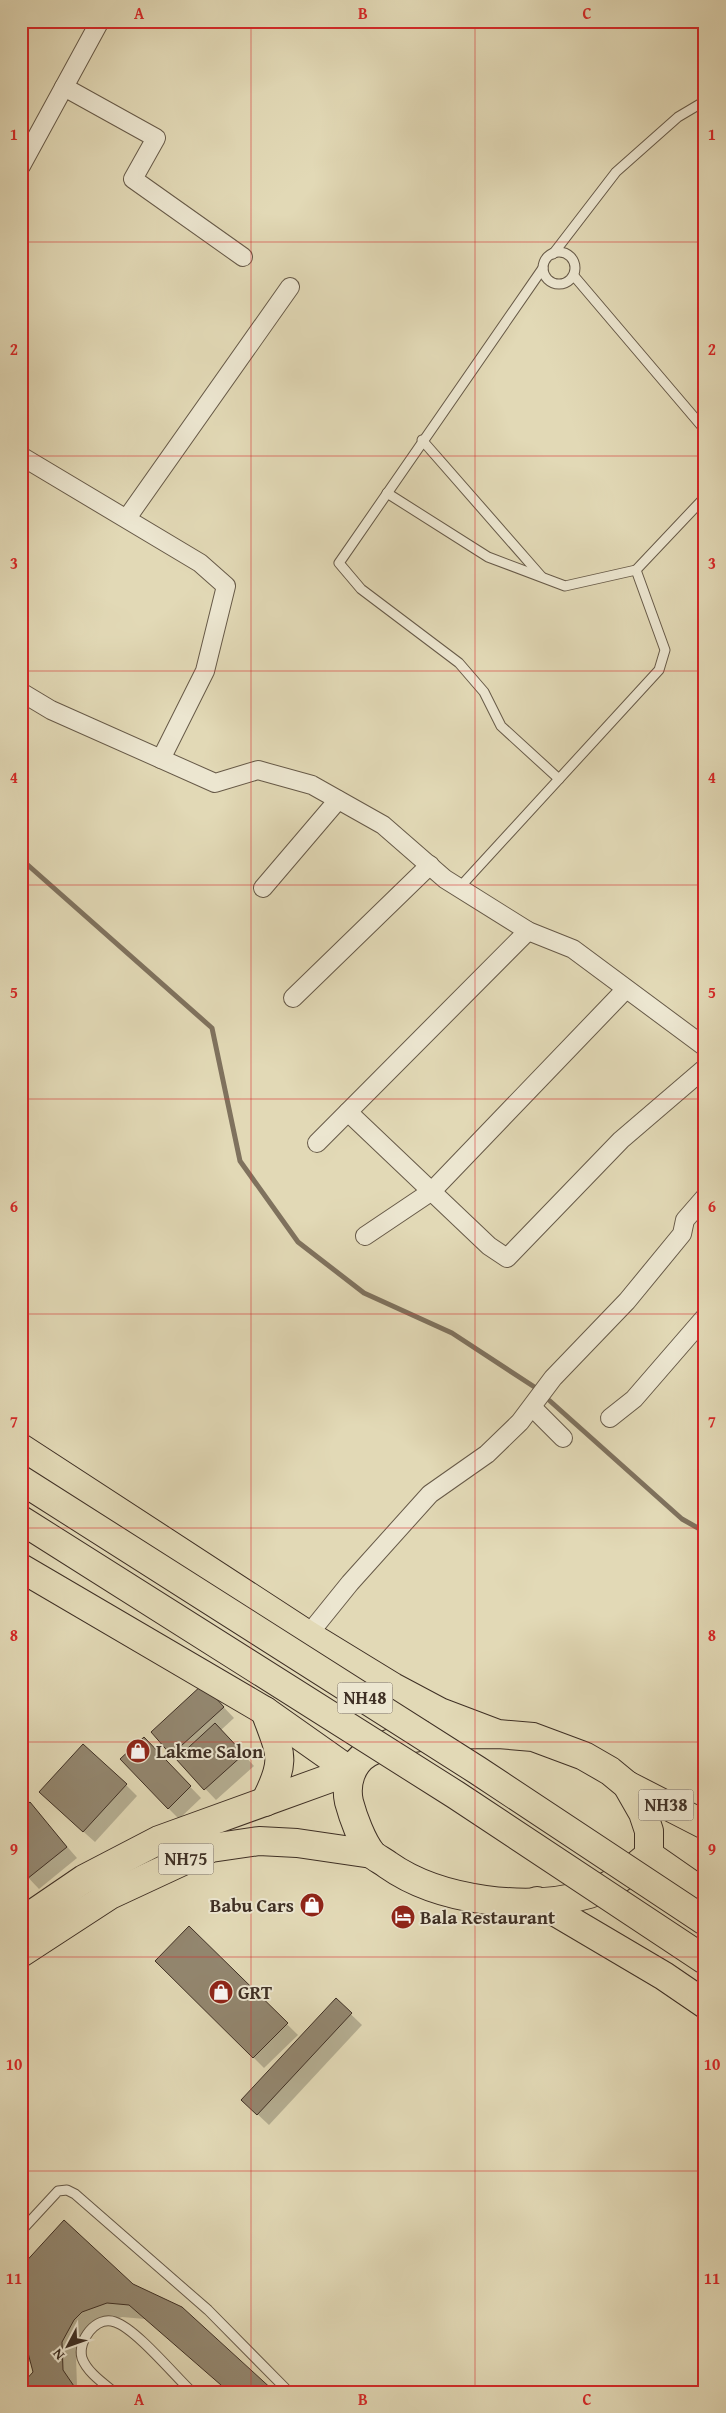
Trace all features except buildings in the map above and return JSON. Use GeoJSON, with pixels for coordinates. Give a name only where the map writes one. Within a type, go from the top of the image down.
{"type":"FeatureCollection","features":[{"type":"Feature","properties":{"kind":"highway"},"geometry":{"type":"LineString","coordinates":[[21,1448],[308,1634],[401,1691],[440,1712],[498,1734]]}},
{"type":"Feature","properties":{"kind":"highway","name":"NH48"},"geometry":{"type":"LineString","coordinates":[[21,1480],[477,1770],[705,1921]]}},
{"type":"Feature","properties":{"kind":"highway","name":"NH48"},"geometry":{"type":"LineString","coordinates":[[21,1520],[456,1795],[705,1960]]}},
{"type":"Feature","properties":{"kind":"highway"},"geometry":{"type":"LineString","coordinates":[[21,1568],[265,1711],[350,1771],[347,1794],[353,1818],[372,1854],[401,1874],[435,1890],[474,1898],[537,1901],[560,1900],[590,1894],[623,1878],[649,1855]]}},
{"type":"Feature","properties":{"kind":"highway"},"geometry":{"type":"LineString","coordinates":[[265,1711],[279,1748],[280,1761],[278,1776],[265,1802]]}},
{"type":"Feature","properties":{"kind":"highway","name":"NH38"},"geometry":{"type":"LineString","coordinates":[[350,1771],[367,1754],[393,1742],[443,1735],[498,1734],[533,1737],[584,1756],[610,1771],[627,1786],[705,1825]]}},
{"type":"Feature","properties":{"kind":"highway","name":"NH75"},"geometry":{"type":"LineString","coordinates":[[21,1922],[84,1879],[159,1840],[350,1771]]}},
{"type":"Feature","properties":{"kind":"highway","name":"NH38"},"geometry":{"type":"LineString","coordinates":[[627,1786],[643,1813],[649,1831],[649,1855]]}},
{"type":"Feature","properties":{"kind":"highway","name":"NH75"},"geometry":{"type":"LineString","coordinates":[[21,1953],[110,1894],[210,1848],[259,1841],[297,1843],[372,1854]]}},
{"type":"Feature","properties":{"kind":"highway"},"geometry":{"type":"LineString","coordinates":[[649,1855],[705,1872]]}},
{"type":"Feature","properties":{"kind":"highway"},"geometry":{"type":"LineString","coordinates":[[649,1855],[705,1894]]}},
{"type":"Feature","properties":{"kind":"highway"},"geometry":{"type":"LineString","coordinates":[[537,1901],[664,1976],[705,2004]]}},
{"type":"Feature","properties":{"kind":"street"},"geometry":{"type":"LineString","coordinates":[[21,166],[100,21]]}},
{"type":"Feature","properties":{"kind":"street"},"geometry":{"type":"LineString","coordinates":[[64,87],[156,138],[133,179],[243,257]]}},
{"type":"Feature","properties":{"kind":"street"},"geometry":{"type":"LineString","coordinates":[[127,518],[290,287]]}},
{"type":"Feature","properties":{"kind":"street"},"geometry":{"type":"LineString","coordinates":[[21,456],[200,563],[226,586],[206,671],[161,759]]}},
{"type":"Feature","properties":{"kind":"street"},"geometry":{"type":"LineString","coordinates":[[21,692],[51,710],[215,783],[258,770],[312,786],[383,825],[460,888],[528,931],[573,949],[705,1047]]}},
{"type":"Feature","properties":{"kind":"street"},"geometry":{"type":"LineString","coordinates":[[262,888],[338,800]]}},
{"type":"Feature","properties":{"kind":"street"},"geometry":{"type":"LineString","coordinates":[[293,998],[430,865]]}},
{"type":"Feature","properties":{"kind":"street"},"geometry":{"type":"LineString","coordinates":[[317,1143],[528,931]]}},
{"type":"Feature","properties":{"kind":"street"},"geometry":{"type":"LineString","coordinates":[[365,1236],[432,1191],[626,989]]}},
{"type":"Feature","properties":{"kind":"street"},"geometry":{"type":"LineString","coordinates":[[348,1112],[489,1246],[507,1258],[621,1140],[705,1068]]}},
{"type":"Feature","properties":{"kind":"street"},"geometry":{"type":"LineString","coordinates":[[308,1634],[350,1583],[430,1494],[487,1454],[520,1422],[553,1378],[608,1321],[682,1234],[686,1220],[705,1197]]}},
{"type":"Feature","properties":{"kind":"street"},"geometry":{"type":"LineString","coordinates":[[610,1418],[634,1399],[705,1317]]}},
{"type":"Feature","properties":{"kind":"street"},"geometry":{"type":"LineString","coordinates":[[532,1407],[563,1438]]}},
{"type":"Feature","properties":{"kind":"lane"},"geometry":{"type":"LineString","coordinates":[[559,779],[501,726],[484,692],[459,663],[360,589],[339,563],[422,440],[543,268],[546,259],[553,254],[616,172],[678,117],[705,101]]}},
{"type":"Feature","properties":{"kind":"lane"},"geometry":{"type":"LineString","coordinates":[[543,268],[547,278],[555,284],[566,283],[574,276],[575,266],[570,256],[560,252],[553,254]]}},
{"type":"Feature","properties":{"kind":"lane"},"geometry":{"type":"LineString","coordinates":[[574,276],[705,430]]}},
{"type":"Feature","properties":{"kind":"lane"},"geometry":{"type":"LineString","coordinates":[[422,440],[542,578]]}},
{"type":"Feature","properties":{"kind":"lane"},"geometry":{"type":"LineString","coordinates":[[387,493],[488,557],[566,586],[636,570],[705,497]]}},
{"type":"Feature","properties":{"kind":"lane"},"geometry":{"type":"LineString","coordinates":[[460,888],[659,670],[665,650],[636,570]]}},
{"type":"Feature","properties":{"kind":"lane"},"geometry":{"type":"LineString","coordinates":[[21,2231],[58,2191],[67,2190],[75,2194],[208,2310],[289,2392]]}},
{"type":"Feature","properties":{"kind":"lane"},"geometry":{"type":"LineString","coordinates":[[114,2392],[88,2368],[82,2359],[81,2350],[89,2331],[104,2321],[113,2321],[131,2332],[192,2392]]}},
{"type":"Feature","properties":{"kind":"waterway"},"geometry":{"type":"LineString","coordinates":[[21,859],[212,1028],[240,1161],[298,1242],[364,1293],[452,1333],[536,1388]]}},
{"type":"Feature","properties":{"kind":"waterway"},"geometry":{"type":"LineString","coordinates":[[550,1401],[682,1519],[705,1532]]}},
{"type":"Feature","properties":{"kind":"place","name":"Lakme Salon"},"geometry":{"type":"Point","coordinates":[138,1751]}},
{"type":"Feature","properties":{"kind":"place","name":"Babu Cars"},"geometry":{"type":"Point","coordinates":[312,1905]}},
{"type":"Feature","properties":{"kind":"place","name":"Bala Restaurant"},"geometry":{"type":"Point","coordinates":[403,1917]}},
{"type":"Feature","properties":{"kind":"place","name":"GRT"},"geometry":{"type":"Point","coordinates":[221,1992]}}]}
